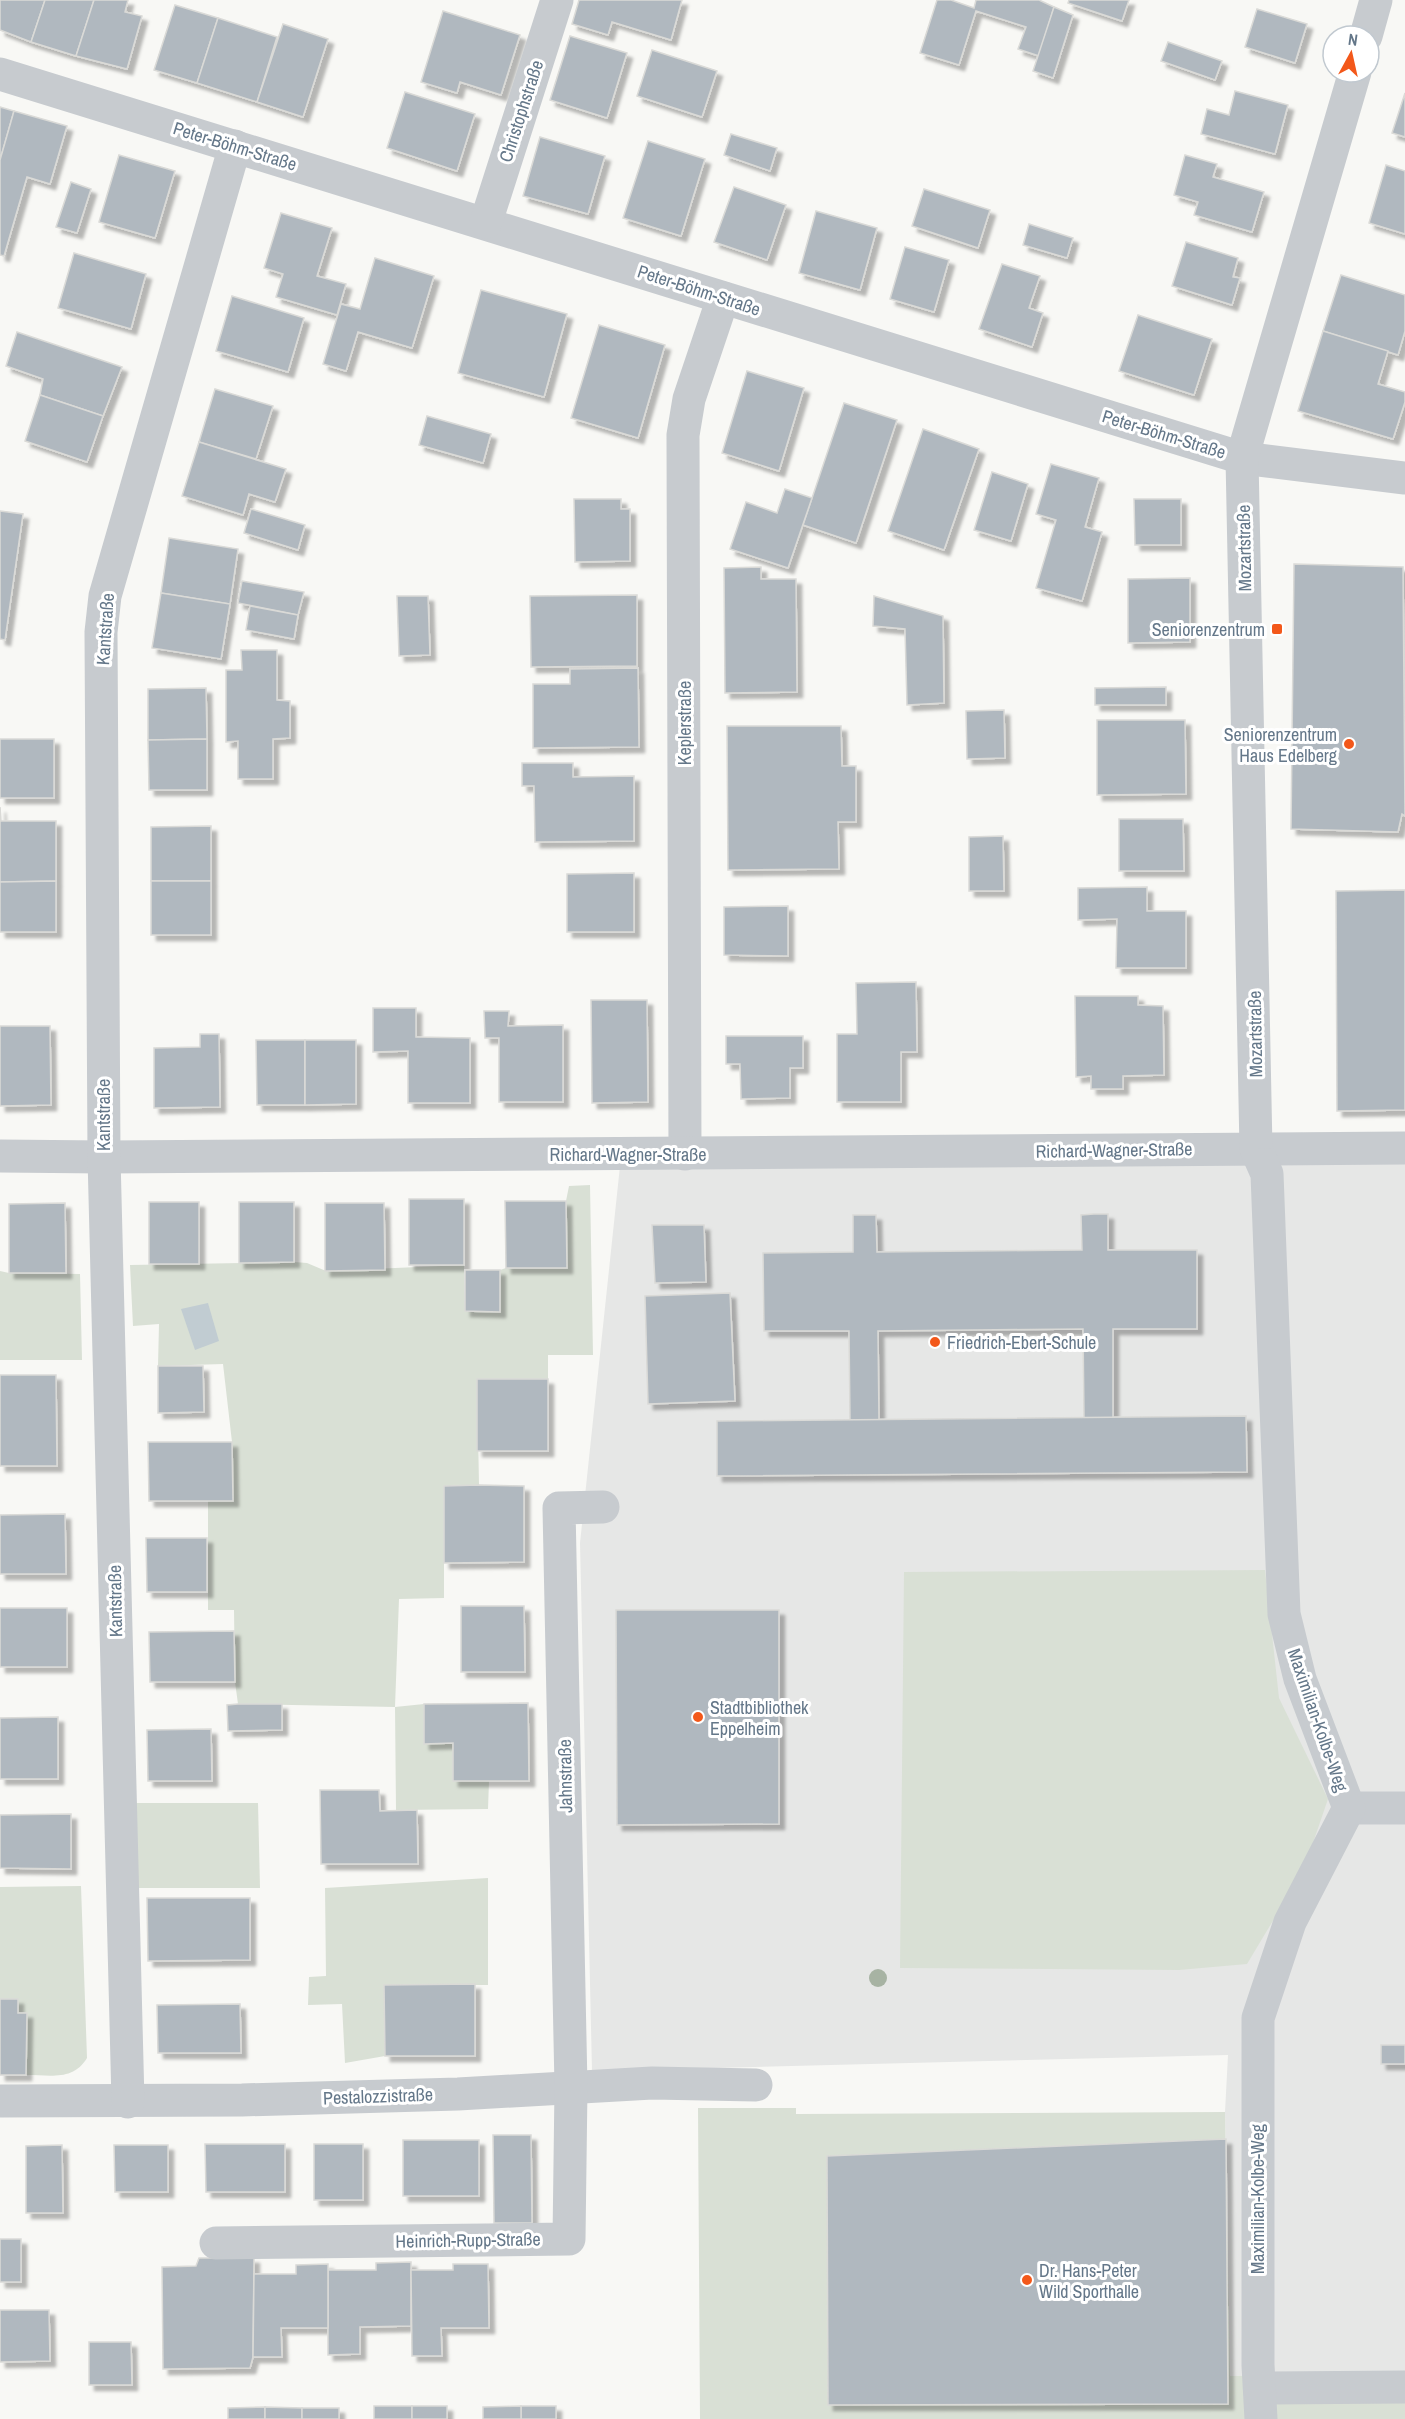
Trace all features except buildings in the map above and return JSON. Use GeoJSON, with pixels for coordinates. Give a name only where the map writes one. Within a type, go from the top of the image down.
{"type":"FeatureCollection","features":[{"type":"Feature","properties":{"kind":"street","name":"Christophstraße"},"geometry":{"type":"LineString","coordinates":[[486,222],[557,0]]}},
{"type":"Feature","properties":{"kind":"street"},"geometry":{"type":"LineString","coordinates":[[1370,24],[1377,0]]}},
{"type":"Feature","properties":{"kind":"street","name":"Peter-Böhm-Straße"},"geometry":{"type":"LineString","coordinates":[[0,74],[486,222],[723,298],[1242,458],[1405,478]]}},
{"type":"Feature","properties":{"kind":"street","name":"Mozartstraße"},"geometry":{"type":"LineString","coordinates":[[1256,1149],[1242,458],[1351,84]]}},
{"type":"Feature","properties":{"kind":"street","name":"Kantstraße"},"geometry":{"type":"LineString","coordinates":[[128,2102],[104,1157],[101,632],[105,596],[235,146]]}},
{"type":"Feature","properties":{"kind":"street","name":"Keplerstraße"},"geometry":{"type":"LineString","coordinates":[[685,1154],[683,435],[689,399],[723,298]]}},
{"type":"Feature","properties":{"kind":"street","name":"Richard-Wagner-Straße"},"geometry":{"type":"LineString","coordinates":[[0,1156],[685,1154],[1405,1148]]}},
{"type":"Feature","properties":{"kind":"street","name":"Maximilian-Kolbe-Weg"},"geometry":{"type":"LineString","coordinates":[[1256,1149],[1267,1174],[1268,1183],[1284,1614],[1300,1679],[1349,1808],[1290,1922],[1258,2018],[1258,2354],[1261,2404]]}},
{"type":"Feature","properties":{"kind":"street","name":"Jahnstraße"},"geometry":{"type":"LineString","coordinates":[[571,2087],[559,1508],[603,1507]]}},
{"type":"Feature","properties":{"kind":"street"},"geometry":{"type":"LineString","coordinates":[[1349,1808],[1405,1809]]}},
{"type":"Feature","properties":{"kind":"street","name":"Pestalozzistraße"},"geometry":{"type":"LineString","coordinates":[[0,2100],[128,2102],[458,2094],[652,2083],[756,2085]]}},
{"type":"Feature","properties":{"kind":"street","name":"Heinrich-Rupp-Straße"},"geometry":{"type":"LineString","coordinates":[[216,2243],[569,2239],[571,2087]]}},
{"type":"Feature","properties":{"kind":"street"},"geometry":{"type":"LineString","coordinates":[[1261,2404],[1405,2387]]}},
{"type":"Feature","properties":{"kind":"shaded area"},"geometry":{"type":"Polygon","coordinates":[[[1405,1158],[1405,2375],[1230,2376],[1225,2112],[1228,2055],[592,2071],[580,1543],[620,1166],[1405,1158]]]}},
{"type":"Feature","properties":{"kind":"shaded area"},"geometry":{"type":"Polygon","coordinates":[[[590,1185],[593,1355],[548,1355],[548,1379],[477,1379],[479,1485],[444,1486],[444,1598],[399,1599],[395,1707],[238,1704],[235,1682],[234,1610],[208,1610],[208,1501],[233,1500],[232,1442],[223,1364],[158,1366],[159,1324],[133,1326],[130,1265],[294,1262],[307,1263],[326,1271],[464,1265],[465,1311],[499,1312],[500,1270],[567,1267],[566,1201],[569,1186],[590,1185]]]}},
{"type":"Feature","properties":{"kind":"shaded area"},"geometry":{"type":"Polygon","coordinates":[[[0,1271],[80,1274],[82,1360],[0,1360],[0,1271]]]}},
{"type":"Feature","properties":{"kind":"shaded area"},"geometry":{"type":"Polygon","coordinates":[[[208,1303],[219,1341],[195,1350],[181,1309],[208,1303]]]}},
{"type":"Feature","properties":{"kind":"shaded area"},"geometry":{"type":"Polygon","coordinates":[[[1265,1570],[1279,1698],[1328,1799],[1304,1869],[1247,1964],[1179,1970],[900,1968],[904,1572],[1265,1570]]]}},
{"type":"Feature","properties":{"kind":"shaded area"},"geometry":{"type":"Polygon","coordinates":[[[424,1704],[424,1744],[453,1743],[453,1781],[489,1781],[488,1809],[396,1810],[395,1707],[424,1704]]]}},
{"type":"Feature","properties":{"kind":"shaded area"},"geometry":{"type":"Polygon","coordinates":[[[135,1803],[258,1803],[260,1888],[133,1888],[135,1803]]]}},
{"type":"Feature","properties":{"kind":"shaded area"},"geometry":{"type":"Polygon","coordinates":[[[488,1878],[488,1985],[384,1985],[385,2056],[345,2063],[342,2004],[308,2005],[309,1977],[326,1976],[325,1888],[488,1878]]]}},
{"type":"Feature","properties":{"kind":"shaded area"},"geometry":{"type":"Polygon","coordinates":[[[81,1886],[87,2058],[75,2070],[61,2075],[26,2075],[27,2013],[18,2013],[18,1999],[0,1999],[0,1887],[81,1886]]]}},
{"type":"Feature","properties":{"kind":"shaded area","name":"Dr. Hans-Peter Wild Sporthalle"},"geometry":{"type":"Polygon","coordinates":[[[698,2108],[796,2108],[796,2114],[1225,2112],[1230,2376],[1405,2375],[1405,2419],[700,2419],[698,2108]]]}},
{"type":"Feature","properties":{"kind":"place","name":"Seniorenzentrum"},"geometry":{"type":"Point","coordinates":[1277,629]}},
{"type":"Feature","properties":{"kind":"place","name":"Seniorenzentrum Haus Edelberg"},"geometry":{"type":"Point","coordinates":[1349,744]}},
{"type":"Feature","properties":{"kind":"place","name":"Friedrich-Ebert-Schule"},"geometry":{"type":"Point","coordinates":[935,1342]}},
{"type":"Feature","properties":{"kind":"place","name":"Stadtbibliothek Eppelheim"},"geometry":{"type":"Point","coordinates":[698,1717]}},
{"type":"Feature","properties":{"kind":"place","name":"Dr. Hans-Peter Wild Sporthalle"},"geometry":{"type":"Point","coordinates":[1027,2280]}}]}
